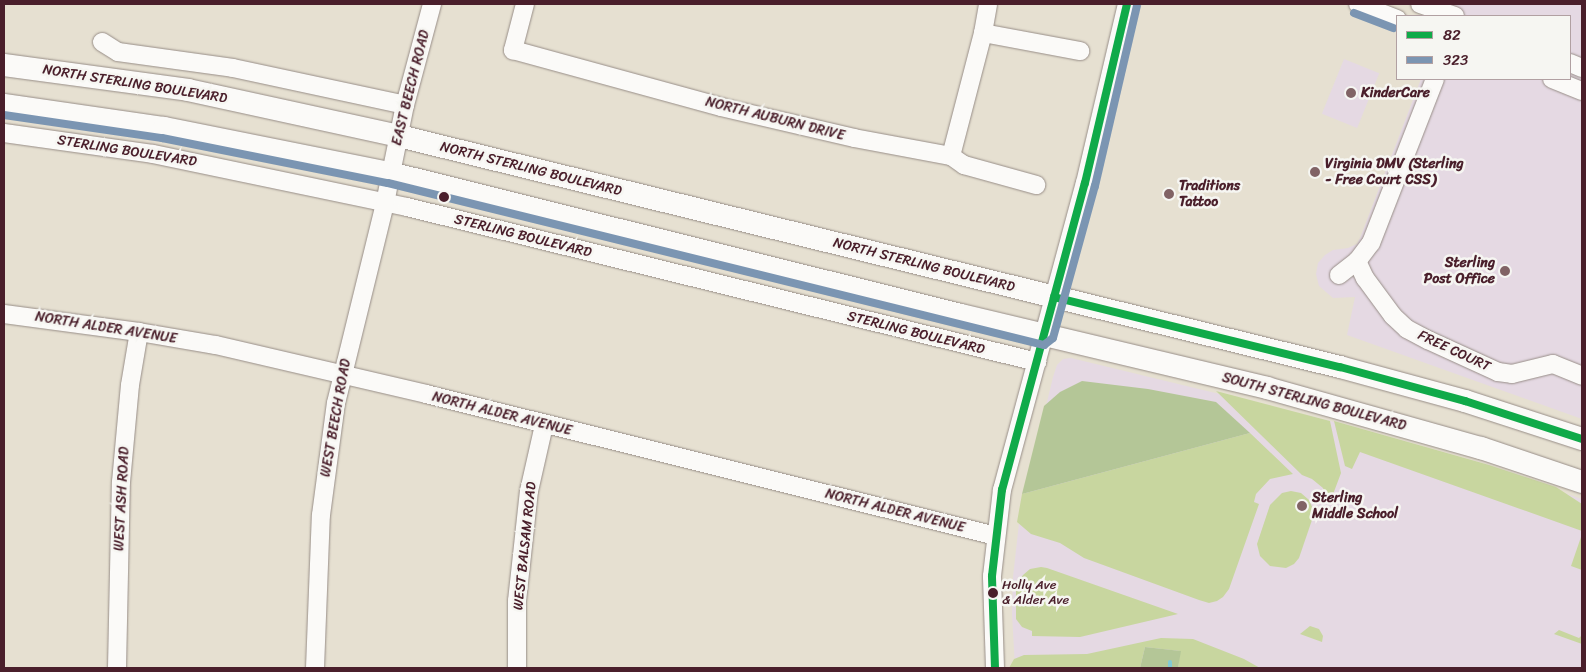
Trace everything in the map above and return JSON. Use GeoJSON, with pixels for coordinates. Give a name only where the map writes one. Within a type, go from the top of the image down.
{"type":"FeatureCollection","features":[{"type":"Feature","properties":{"kind":"main road","name":"NORTH STERLING BOULEVARD"},"geometry":{"type":"LineString","coordinates":[[4,65],[188,90],[399,136],[1054,297]]}},
{"type":"Feature","properties":{"kind":"main road"},"geometry":{"type":"LineString","coordinates":[[4,105],[164,128],[390,173],[1043,335]]}},
{"type":"Feature","properties":{"kind":"main road"},"geometry":{"type":"LineString","coordinates":[[1054,297],[1340,366],[1465,402],[1582,439]]}},
{"type":"Feature","properties":{"kind":"main road","name":"SOUTH STERLING BOULEVARD"},"geometry":{"type":"LineString","coordinates":[[1043,335],[1266,388],[1385,420],[1481,448],[1582,482]]}},
{"type":"Feature","properties":{"kind":"street","name":"EAST BEECH ROAD"},"geometry":{"type":"LineString","coordinates":[[390,173],[432,4]]}},
{"type":"Feature","properties":{"kind":"street","name":"NORTH AUBURN DRIVE"},"geometry":{"type":"LineString","coordinates":[[525,4],[513,50],[720,107],[854,138],[951,156],[964,165],[1036,185]]}},
{"type":"Feature","properties":{"kind":"street"},"geometry":{"type":"LineString","coordinates":[[951,156],[988,4]]}},
{"type":"Feature","properties":{"kind":"street"},"geometry":{"type":"LineString","coordinates":[[996,668],[992,582],[1002,490],[1085,183],[1127,4]]}},
{"type":"Feature","properties":{"kind":"street"},"geometry":{"type":"LineString","coordinates":[[1358,4],[1396,20]]}},
{"type":"Feature","properties":{"kind":"street"},"geometry":{"type":"LineString","coordinates":[[1420,4],[1452,15]]}},
{"type":"Feature","properties":{"kind":"street"},"geometry":{"type":"LineString","coordinates":[[982,33],[1080,51]]}},
{"type":"Feature","properties":{"kind":"street"},"geometry":{"type":"LineString","coordinates":[[102,42],[118,52],[233,68],[406,105]]}},
{"type":"Feature","properties":{"kind":"street"},"geometry":{"type":"LineString","coordinates":[[1340,275],[1357,262],[1374,237],[1435,80]]}},
{"type":"Feature","properties":{"kind":"street"},"geometry":{"type":"LineString","coordinates":[[1555,80],[1582,90]]}},
{"type":"Feature","properties":{"kind":"street","name":"STERLING BOULEVARD"},"geometry":{"type":"LineString","coordinates":[[4,133],[153,154],[384,203],[1037,362]]}},
{"type":"Feature","properties":{"kind":"street","name":"WEST BEECH ROAD"},"geometry":{"type":"LineString","coordinates":[[315,668],[321,515],[336,403],[390,173]]}},
{"type":"Feature","properties":{"kind":"street","name":"FREE COURT"},"geometry":{"type":"LineString","coordinates":[[1357,262],[1365,278],[1393,316],[1407,328],[1428,340],[1464,354],[1476,363],[1512,374],[1552,364],[1582,376]]}},
{"type":"Feature","properties":{"kind":"street","name":"NORTH ALDER AVENUE"},"geometry":{"type":"LineString","coordinates":[[4,314],[139,332],[216,345],[687,458],[996,536]]}},
{"type":"Feature","properties":{"kind":"street","name":"WEST ASH ROAD"},"geometry":{"type":"LineString","coordinates":[[118,668],[121,482],[130,385],[139,332]]}},
{"type":"Feature","properties":{"kind":"street","name":"WEST BALSAM ROAD"},"geometry":{"type":"LineString","coordinates":[[517,668],[517,601],[529,491],[544,425]]}},
{"type":"Feature","properties":{"kind":"shaded area"},"geometry":{"type":"Polygon","coordinates":[[[1450,4],[1582,4],[1582,419],[1347,335],[1355,297],[1333,298],[1319,286],[1316,274],[1318,263],[1333,250],[1348,248],[1357,244],[1360,238],[1421,80],[1571,80],[1571,15],[1445,15],[1450,4]]]}},
{"type":"Feature","properties":{"kind":"shaded area","name":"KinderCare"},"geometry":{"type":"Polygon","coordinates":[[[1344,59],[1379,73],[1357,128],[1322,114],[1344,59]]]}},
{"type":"Feature","properties":{"kind":"shaded area","name":"Sterling Middle School"},"geometry":{"type":"Polygon","coordinates":[[[1071,358],[1323,419],[1466,461],[1582,499],[1582,668],[1015,668],[1012,614],[1013,577],[1020,514],[1053,377],[1057,365],[1063,359],[1071,358]]]}},
{"type":"Feature","properties":{"kind":"green space"},"geometry":{"type":"Polygon","coordinates":[[[1082,381],[1148,389],[1216,402],[1250,433],[1022,494],[1044,406],[1060,392],[1082,381]]]}},
{"type":"Feature","properties":{"kind":"green space"},"geometry":{"type":"Polygon","coordinates":[[[1216,391],[1330,421],[1341,473],[1329,505],[1323,488],[1312,479],[1302,475],[1216,391]]]}},
{"type":"Feature","properties":{"kind":"green space"},"geometry":{"type":"Polygon","coordinates":[[[1334,421],[1489,465],[1556,487],[1582,504],[1582,531],[1360,452],[1352,469],[1345,466],[1334,421]]]}},
{"type":"Feature","properties":{"kind":"green space"},"geometry":{"type":"Polygon","coordinates":[[[1250,433],[1293,474],[1270,479],[1256,494],[1254,502],[1259,504],[1229,589],[1217,601],[1209,603],[1199,600],[1084,558],[1060,543],[1031,534],[1017,522],[1022,494],[1250,433]]]}},
{"type":"Feature","properties":{"kind":"green space"},"geometry":{"type":"Polygon","coordinates":[[[1291,491],[1301,493],[1309,500],[1313,509],[1313,517],[1299,558],[1294,564],[1286,568],[1270,566],[1260,556],[1257,544],[1270,505],[1282,493],[1291,491]]]}},
{"type":"Feature","properties":{"kind":"green space"},"geometry":{"type":"Polygon","coordinates":[[[1582,534],[1582,570],[1571,566],[1582,534]]]}},
{"type":"Feature","properties":{"kind":"green space"},"geometry":{"type":"Polygon","coordinates":[[[1041,567],[1178,614],[1080,637],[1032,636],[1032,631],[1022,627],[1016,619],[1016,586],[1023,575],[1030,569],[1041,567]]]}},
{"type":"Feature","properties":{"kind":"green space"},"geometry":{"type":"Polygon","coordinates":[[[1310,626],[1319,629],[1323,636],[1322,642],[1300,634],[1310,626]]]}},
{"type":"Feature","properties":{"kind":"green space"},"geometry":{"type":"Polygon","coordinates":[[[1559,630],[1579,638],[1582,635],[1582,644],[1554,634],[1559,630]]]}},
{"type":"Feature","properties":{"kind":"green space"},"geometry":{"type":"Polygon","coordinates":[[[1161,638],[1193,639],[1244,659],[1260,668],[1178,668],[1180,651],[1145,647],[1140,668],[1009,668],[1014,659],[1024,655],[1087,654],[1161,638]]]}},
{"type":"Feature","properties":{"kind":"green space"},"geometry":{"type":"Polygon","coordinates":[[[1145,647],[1181,651],[1178,668],[1140,668],[1145,647]]]}},
{"type":"Feature","properties":{"kind":"waterway"},"geometry":{"type":"LineString","coordinates":[[1170,662],[1170,668]]}},
{"type":"Feature","properties":{"kind":"transit line","name":"82"},"geometry":{"type":"LineString","coordinates":[[995,668],[992,576],[1002,490],[1085,183],[1127,4]]}},
{"type":"Feature","properties":{"kind":"transit line","name":"323"},"geometry":{"type":"LineString","coordinates":[[4,115],[162,138],[388,183],[1044,345],[1053,338],[1095,186],[1137,6]]}},
{"type":"Feature","properties":{"kind":"transit line","name":"323"},"geometry":{"type":"LineString","coordinates":[[1354,13],[1393,28]]}},
{"type":"Feature","properties":{"kind":"transit line","name":"82"},"geometry":{"type":"LineString","coordinates":[[1054,297],[1340,367],[1465,401],[1582,439]]}},
{"type":"Feature","properties":{"kind":"place","name":"KinderCare"},"geometry":{"type":"Point","coordinates":[1351,93]}},
{"type":"Feature","properties":{"kind":"place","name":"Virginia DMV (Sterling - Free Court CSS)"},"geometry":{"type":"Point","coordinates":[1315,172]}},
{"type":"Feature","properties":{"kind":"place","name":"Traditions Tattoo"},"geometry":{"type":"Point","coordinates":[1169,194]}},
{"type":"Feature","properties":{"kind":"place","name":"Sterling Post Office"},"geometry":{"type":"Point","coordinates":[1505,271]}},
{"type":"Feature","properties":{"kind":"place","name":"Sterling Middle School"},"geometry":{"type":"Point","coordinates":[1302,506]}},
{"type":"Feature","properties":{"kind":"place","name":"Holly Ave & Alder Ave"},"geometry":{"type":"Point","coordinates":[993,593]}}]}
